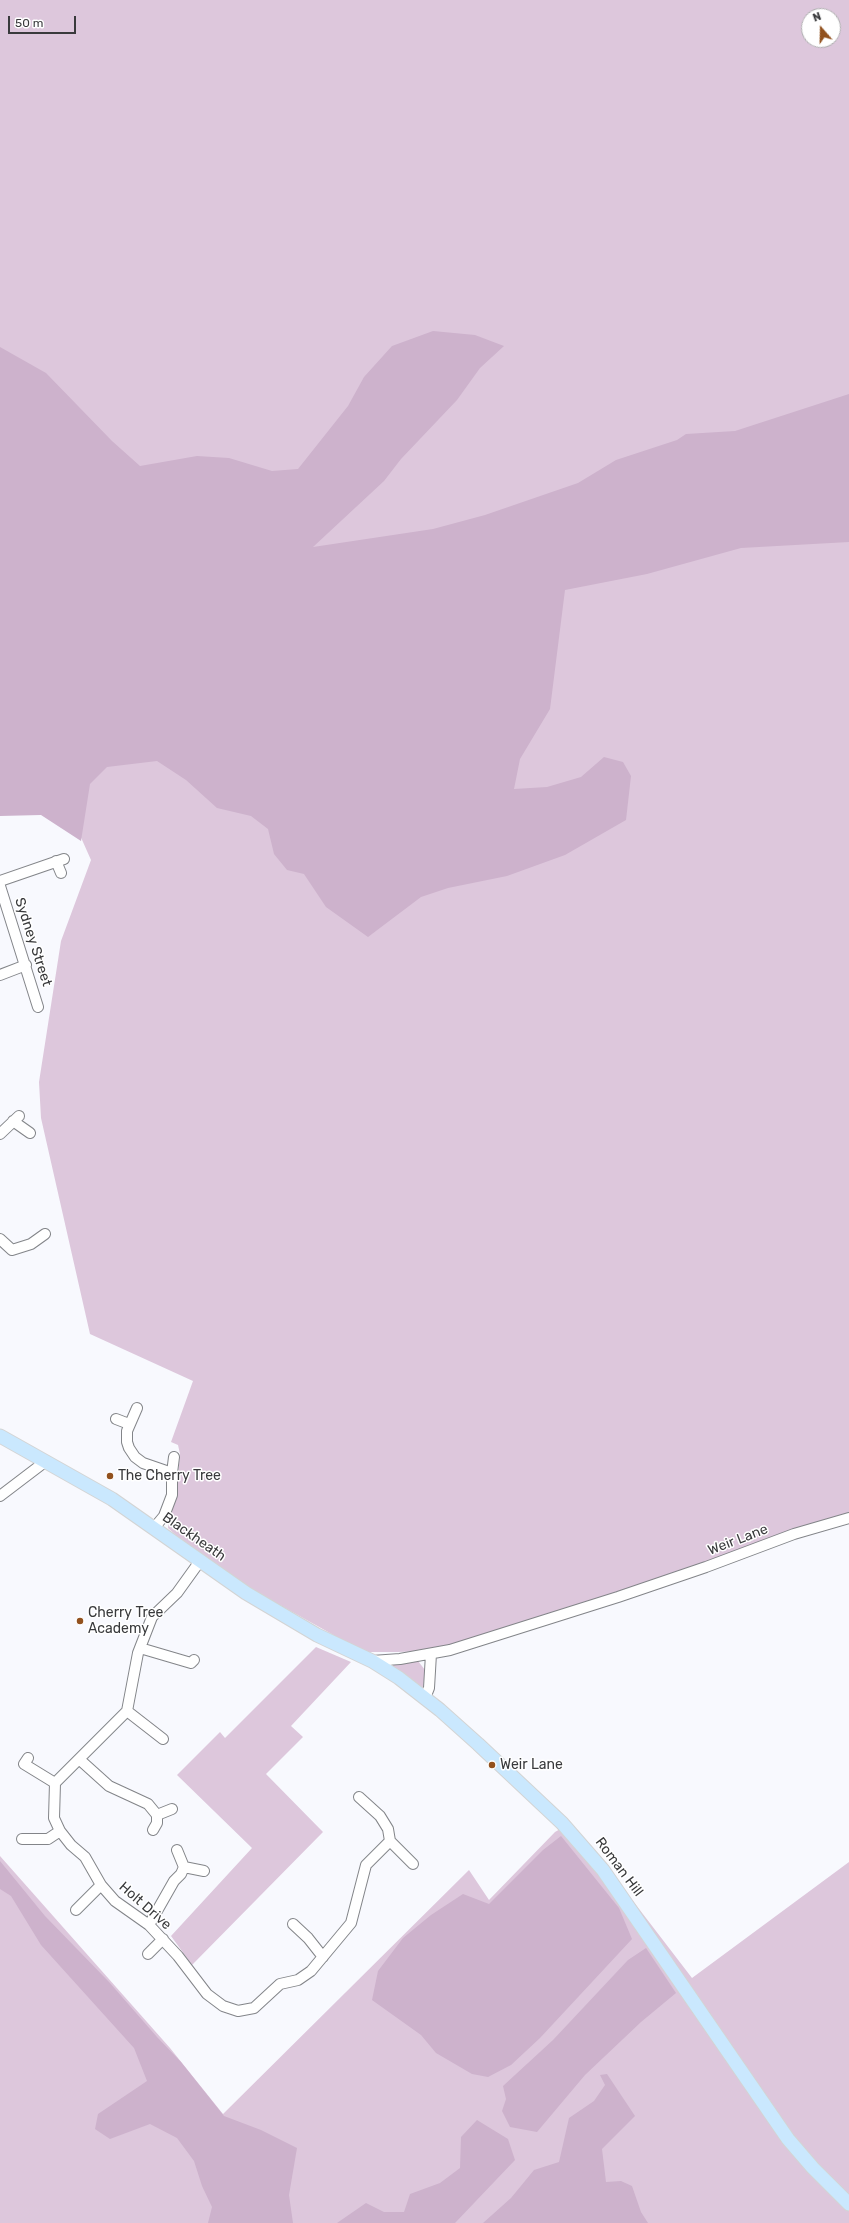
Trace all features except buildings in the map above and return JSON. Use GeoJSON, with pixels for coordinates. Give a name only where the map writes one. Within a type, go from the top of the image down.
{"type":"FeatureCollection","features":[{"type":"Feature","properties":{"kind":"main road","name":"Blackheath"},"geometry":{"type":"LineString","coordinates":[[0,1436],[112,1499],[246,1593],[317,1635],[372,1662]]}},
{"type":"Feature","properties":{"kind":"main road","name":"Roman Hill"},"geometry":{"type":"LineString","coordinates":[[372,1662],[399,1678],[425,1698],[496,1760],[585,1847],[603,1870],[788,2139],[813,2168],[849,2204]]}},
{"type":"Feature","properties":{"kind":"street"},"geometry":{"type":"LineString","coordinates":[[0,881],[60,860],[61,873]]}},
{"type":"Feature","properties":{"kind":"street","name":"Sydney Street"},"geometry":{"type":"LineString","coordinates":[[0,886],[38,1007]]}},
{"type":"Feature","properties":{"kind":"street"},"geometry":{"type":"LineString","coordinates":[[0,975],[26,965]]}},
{"type":"Feature","properties":{"kind":"street"},"geometry":{"type":"LineString","coordinates":[[0,1134],[16,1118],[30,1133]]}},
{"type":"Feature","properties":{"kind":"street"},"geometry":{"type":"LineString","coordinates":[[0,1239],[12,1250],[39,1236]]}},
{"type":"Feature","properties":{"kind":"street"},"geometry":{"type":"LineString","coordinates":[[137,1408],[129,1424],[127,1442],[135,1457],[143,1463],[172,1473]]}},
{"type":"Feature","properties":{"kind":"street"},"geometry":{"type":"LineString","coordinates":[[116,1419],[129,1424]]}},
{"type":"Feature","properties":{"kind":"street"},"geometry":{"type":"LineString","coordinates":[[154,1528],[164,1516],[172,1495],[174,1457]]}},
{"type":"Feature","properties":{"kind":"street"},"geometry":{"type":"LineString","coordinates":[[0,1496],[46,1461]]}},
{"type":"Feature","properties":{"kind":"street","name":"Weir Lane"},"geometry":{"type":"LineString","coordinates":[[372,1662],[431,1654],[618,1597],[706,1568],[794,1534],[849,1518]]}},
{"type":"Feature","properties":{"kind":"street"},"geometry":{"type":"LineString","coordinates":[[28,1758],[24,1764],[55,1783],[127,1711],[140,1648],[152,1617],[177,1593],[200,1561]]}},
{"type":"Feature","properties":{"kind":"street"},"geometry":{"type":"LineString","coordinates":[[140,1648],[191,1664]]}},
{"type":"Feature","properties":{"kind":"street"},"geometry":{"type":"LineString","coordinates":[[425,1698],[429,1688],[431,1654]]}},
{"type":"Feature","properties":{"kind":"street"},"geometry":{"type":"LineString","coordinates":[[127,1711],[151,1732],[163,1739]]}},
{"type":"Feature","properties":{"kind":"street"},"geometry":{"type":"LineString","coordinates":[[79,1759],[109,1786],[148,1804],[157,1815],[157,1823],[153,1830]]}},
{"type":"Feature","properties":{"kind":"street","name":"Holt Drive"},"geometry":{"type":"LineString","coordinates":[[55,1783],[54,1818],[60,1830],[71,1845],[85,1857],[101,1885],[115,1900],[149,1925],[163,1939],[207,1994],[223,2006],[238,2011],[254,2008],[280,1984],[298,1980],[311,1971],[351,1923],[366,1865],[390,1841]]}},
{"type":"Feature","properties":{"kind":"street"},"geometry":{"type":"LineString","coordinates":[[359,1797],[380,1816],[388,1829],[390,1841],[413,1864]]}},
{"type":"Feature","properties":{"kind":"street"},"geometry":{"type":"LineString","coordinates":[[157,1815],[172,1809]]}},
{"type":"Feature","properties":{"kind":"street"},"geometry":{"type":"LineString","coordinates":[[22,1839],[48,1839],[60,1830]]}},
{"type":"Feature","properties":{"kind":"street"},"geometry":{"type":"LineString","coordinates":[[149,1925],[174,1881],[181,1874],[184,1868],[177,1850]]}},
{"type":"Feature","properties":{"kind":"street"},"geometry":{"type":"LineString","coordinates":[[184,1868],[204,1872]]}},
{"type":"Feature","properties":{"kind":"street"},"geometry":{"type":"LineString","coordinates":[[76,1910],[101,1885]]}},
{"type":"Feature","properties":{"kind":"street"},"geometry":{"type":"LineString","coordinates":[[293,1924],[308,1938],[323,1957]]}},
{"type":"Feature","properties":{"kind":"street"},"geometry":{"type":"LineString","coordinates":[[148,1954],[163,1939]]}},
{"type":"Feature","properties":{"kind":"shaded area"},"geometry":{"type":"Polygon","coordinates":[[[0,0],[849,0],[849,1518],[450,1650],[398,1652],[364,1652],[251,1589],[179,1538],[168,1528],[169,1514],[176,1496],[180,1454],[178,1445],[171,1442],[193,1381],[90,1334],[41,1118],[39,1082],[61,941],[91,860],[79,833],[37,806],[0,809],[0,0]]]}},
{"type":"Feature","properties":{"kind":"shaded area"},"geometry":{"type":"Polygon","coordinates":[[[433,331],[475,335],[504,346],[480,368],[457,400],[401,459],[384,481],[313,547],[433,529],[485,515],[578,483],[616,460],[677,440],[686,434],[735,431],[849,394],[849,542],[741,548],[647,574],[565,590],[550,709],[520,759],[514,789],[547,787],[581,777],[604,757],[623,762],[631,776],[626,820],[565,855],[507,876],[448,888],[421,897],[368,937],[326,907],[304,874],[287,870],[274,854],[268,829],[251,816],[217,808],[186,780],[157,761],[107,767],[90,784],[81,841],[41,815],[0,816],[0,347],[46,373],[112,441],[140,466],[197,456],[229,458],[272,471],[298,469],[348,406],[364,377],[392,346],[433,331]]]}},
{"type":"Feature","properties":{"kind":"shaded area"},"geometry":{"type":"Polygon","coordinates":[[[316,1647],[351,1662],[291,1726],[303,1737],[266,1774],[323,1832],[192,1965],[171,1936],[252,1848],[177,1775],[220,1732],[225,1738],[316,1647]]]}},
{"type":"Feature","properties":{"kind":"shaded area"},"geometry":{"type":"Polygon","coordinates":[[[418,1661],[425,1670],[423,1689],[386,1662],[418,1661]]]}},
{"type":"Feature","properties":{"kind":"shaded area"},"geometry":{"type":"Polygon","coordinates":[[[569,1824],[600,1858],[692,1978],[849,1862],[849,2223],[0,2223],[0,1856],[170,2048],[223,2114],[469,1870],[489,1900],[555,1832],[569,1824]]]}},
{"type":"Feature","properties":{"kind":"shaded area"},"geometry":{"type":"Polygon","coordinates":[[[561,1836],[619,1908],[632,1939],[540,2038],[511,2065],[488,2077],[472,2074],[436,2053],[421,2035],[372,2000],[378,1971],[403,1938],[431,1915],[463,1894],[489,1904],[543,1850],[561,1836]]]}},
{"type":"Feature","properties":{"kind":"shaded area"},"geometry":{"type":"Polygon","coordinates":[[[0,1861],[45,1916],[109,1982],[181,2062],[224,2116],[261,2130],[297,2148],[289,2195],[293,2223],[208,2223],[212,2207],[202,2186],[194,2161],[177,2138],[150,2124],[110,2139],[95,2129],[98,2114],[147,2081],[134,2048],[41,1945],[11,1896],[0,1889],[0,1861]]]}},
{"type":"Feature","properties":{"kind":"shaded area"},"geometry":{"type":"Polygon","coordinates":[[[646,1948],[676,1993],[641,2022],[585,2075],[537,2132],[510,2127],[502,2111],[506,2099],[503,2086],[553,2040],[628,1960],[646,1948]]]}},
{"type":"Feature","properties":{"kind":"shaded area"},"geometry":{"type":"Polygon","coordinates":[[[607,2074],[635,2116],[602,2149],[606,2182],[621,2181],[632,2186],[641,2212],[648,2223],[483,2223],[511,2198],[534,2170],[559,2162],[569,2118],[594,2101],[605,2085],[600,2075],[607,2074]]]}},
{"type":"Feature","properties":{"kind":"shaded area"},"geometry":{"type":"Polygon","coordinates":[[[477,2120],[508,2139],[515,2160],[455,2223],[337,2223],[366,2203],[384,2212],[404,2212],[410,2194],[440,2183],[460,2168],[461,2137],[477,2120]]]}},
{"type":"Feature","properties":{"kind":"place","name":"The Cherry Tree"},"geometry":{"type":"Point","coordinates":[110,1476]}},
{"type":"Feature","properties":{"kind":"place","name":"Cherry Tree Academy"},"geometry":{"type":"Point","coordinates":[80,1621]}},
{"type":"Feature","properties":{"kind":"place","name":"Weir Lane"},"geometry":{"type":"Point","coordinates":[492,1765]}}]}
